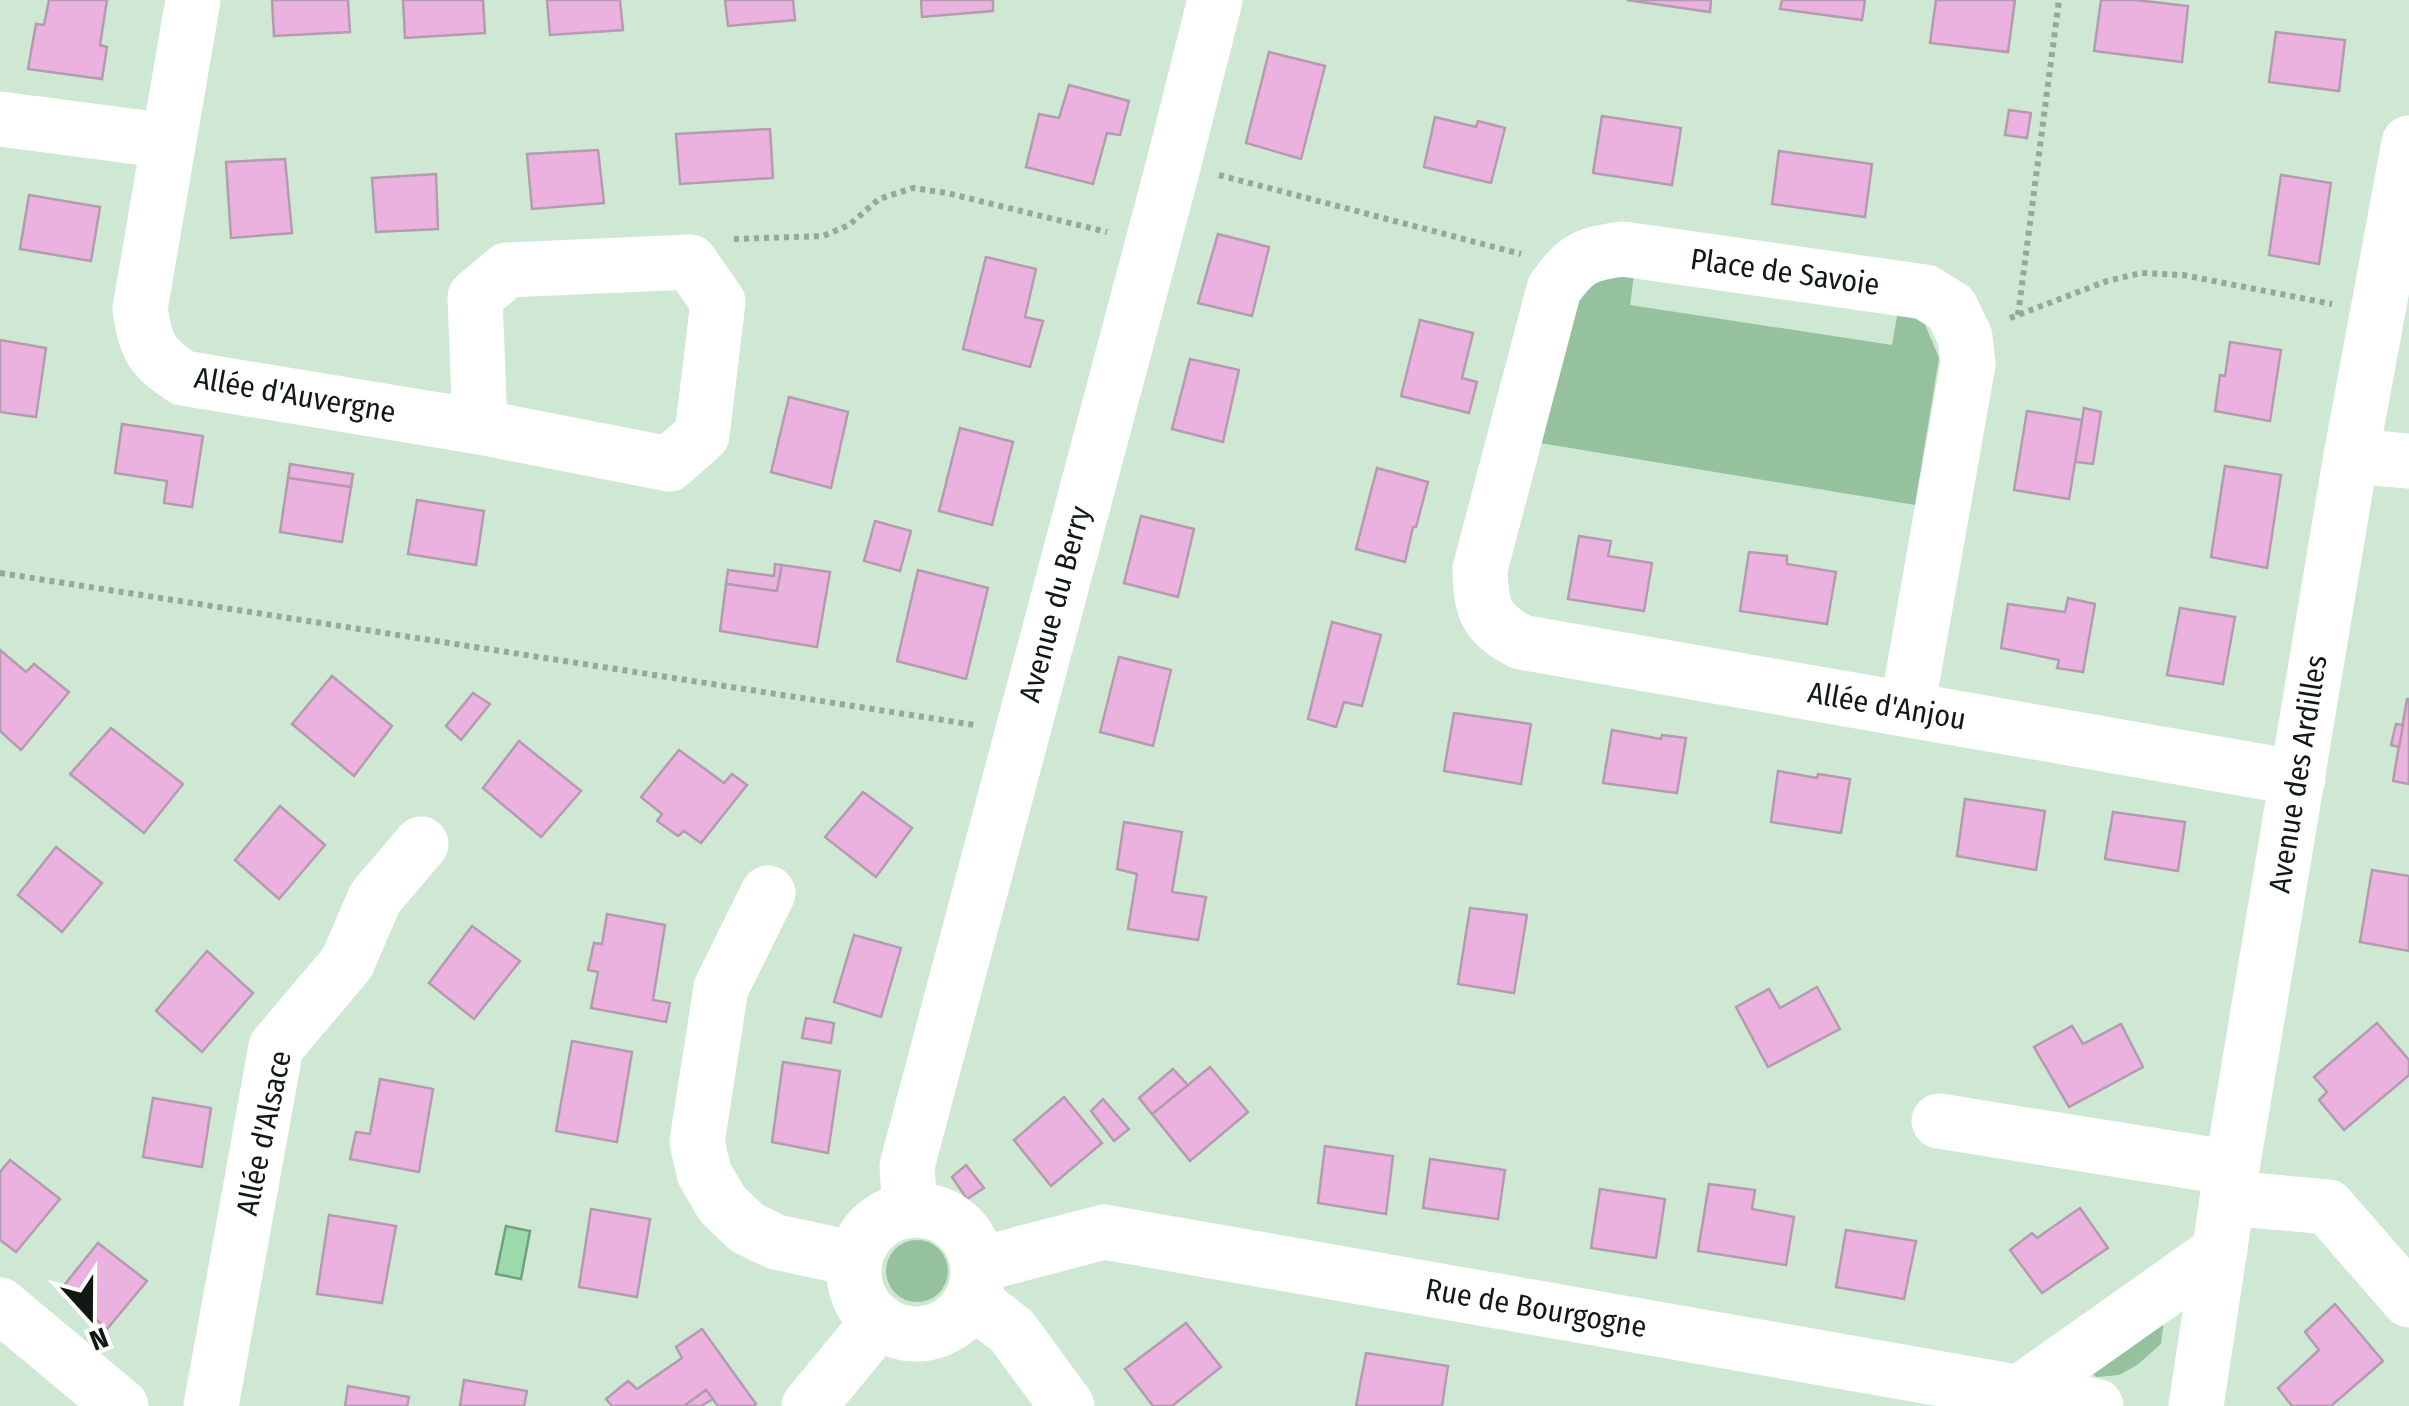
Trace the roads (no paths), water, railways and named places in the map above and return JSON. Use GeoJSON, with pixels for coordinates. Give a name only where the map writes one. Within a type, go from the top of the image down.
{"type":"FeatureCollection","features":[{"type":"Feature","properties":{"kind":"street","name":"Allée d'Auvergne"},"geometry":{"type":"LineString","coordinates":[[192,0],[140,309],[144,338],[160,362],[183,378],[480,427],[668,464],[702,435],[718,302],[690,262],[507,270],[475,297],[480,427]]}},
{"type":"Feature","properties":{"kind":"street","name":"Avenue du Berry"},"geometry":{"type":"LineString","coordinates":[[910,1210],[907,1166],[1215,0]]}},
{"type":"Feature","properties":{"kind":"street"},"geometry":{"type":"LineString","coordinates":[[0,118],[168,141]]}},
{"type":"Feature","properties":{"kind":"street","name":"Avenue des Ardilles"},"geometry":{"type":"LineString","coordinates":[[2196,1406],[2351,456],[2409,143]]}},
{"type":"Feature","properties":{"kind":"street","name":"Place de Savoie"},"geometry":{"type":"LineString","coordinates":[[1486,612],[1480,592],[1480,569],[1554,290],[1570,267],[1593,252],[1623,249],[1925,292],[1951,308],[1966,336],[1968,364],[1908,709]]}},
{"type":"Feature","properties":{"kind":"street"},"geometry":{"type":"LineString","coordinates":[[2351,456],[2409,461]]}},
{"type":"Feature","properties":{"kind":"street","name":"Allée d'Anjou"},"geometry":{"type":"LineString","coordinates":[[1486,612],[1500,631],[1521,642],[2298,778]]}},
{"type":"Feature","properties":{"kind":"street","name":"Allée d'Alsace"},"geometry":{"type":"LineString","coordinates":[[211,1406],[276,1047],[346,964],[375,898],[421,844]]}},
{"type":"Feature","properties":{"kind":"street"},"geometry":{"type":"LineString","coordinates":[[768,893],[721,988],[697,1142],[704,1173],[722,1204],[746,1228],[776,1242],[855,1259]]}},
{"type":"Feature","properties":{"kind":"street"},"geometry":{"type":"LineString","coordinates":[[1938,1121],[2226,1206],[2328,1206],[2409,1300]]}},
{"type":"Feature","properties":{"kind":"street"},"geometry":{"type":"LineString","coordinates":[[2018,1393],[2226,1206]]}},
{"type":"Feature","properties":{"kind":"street"},"geometry":{"type":"LineString","coordinates":[[910,1210],[929,1211],[962,1230],[973,1246],[975,1282],[961,1314],[948,1326],[912,1334],[879,1322],[866,1309],[854,1277],[855,1259],[874,1226],[910,1210]]}},
{"type":"Feature","properties":{"kind":"street","name":"Rue de Bourgogne"},"geometry":{"type":"LineString","coordinates":[[975,1282],[1104,1232],[2096,1406]]}},
{"type":"Feature","properties":{"kind":"street"},"geometry":{"type":"LineString","coordinates":[[975,1282],[1067,1406]]}},
{"type":"Feature","properties":{"kind":"street"},"geometry":{"type":"LineString","coordinates":[[0,1305],[121,1406]]}},
{"type":"Feature","properties":{"kind":"street"},"geometry":{"type":"LineString","coordinates":[[817,1402],[879,1322]]}}]}
